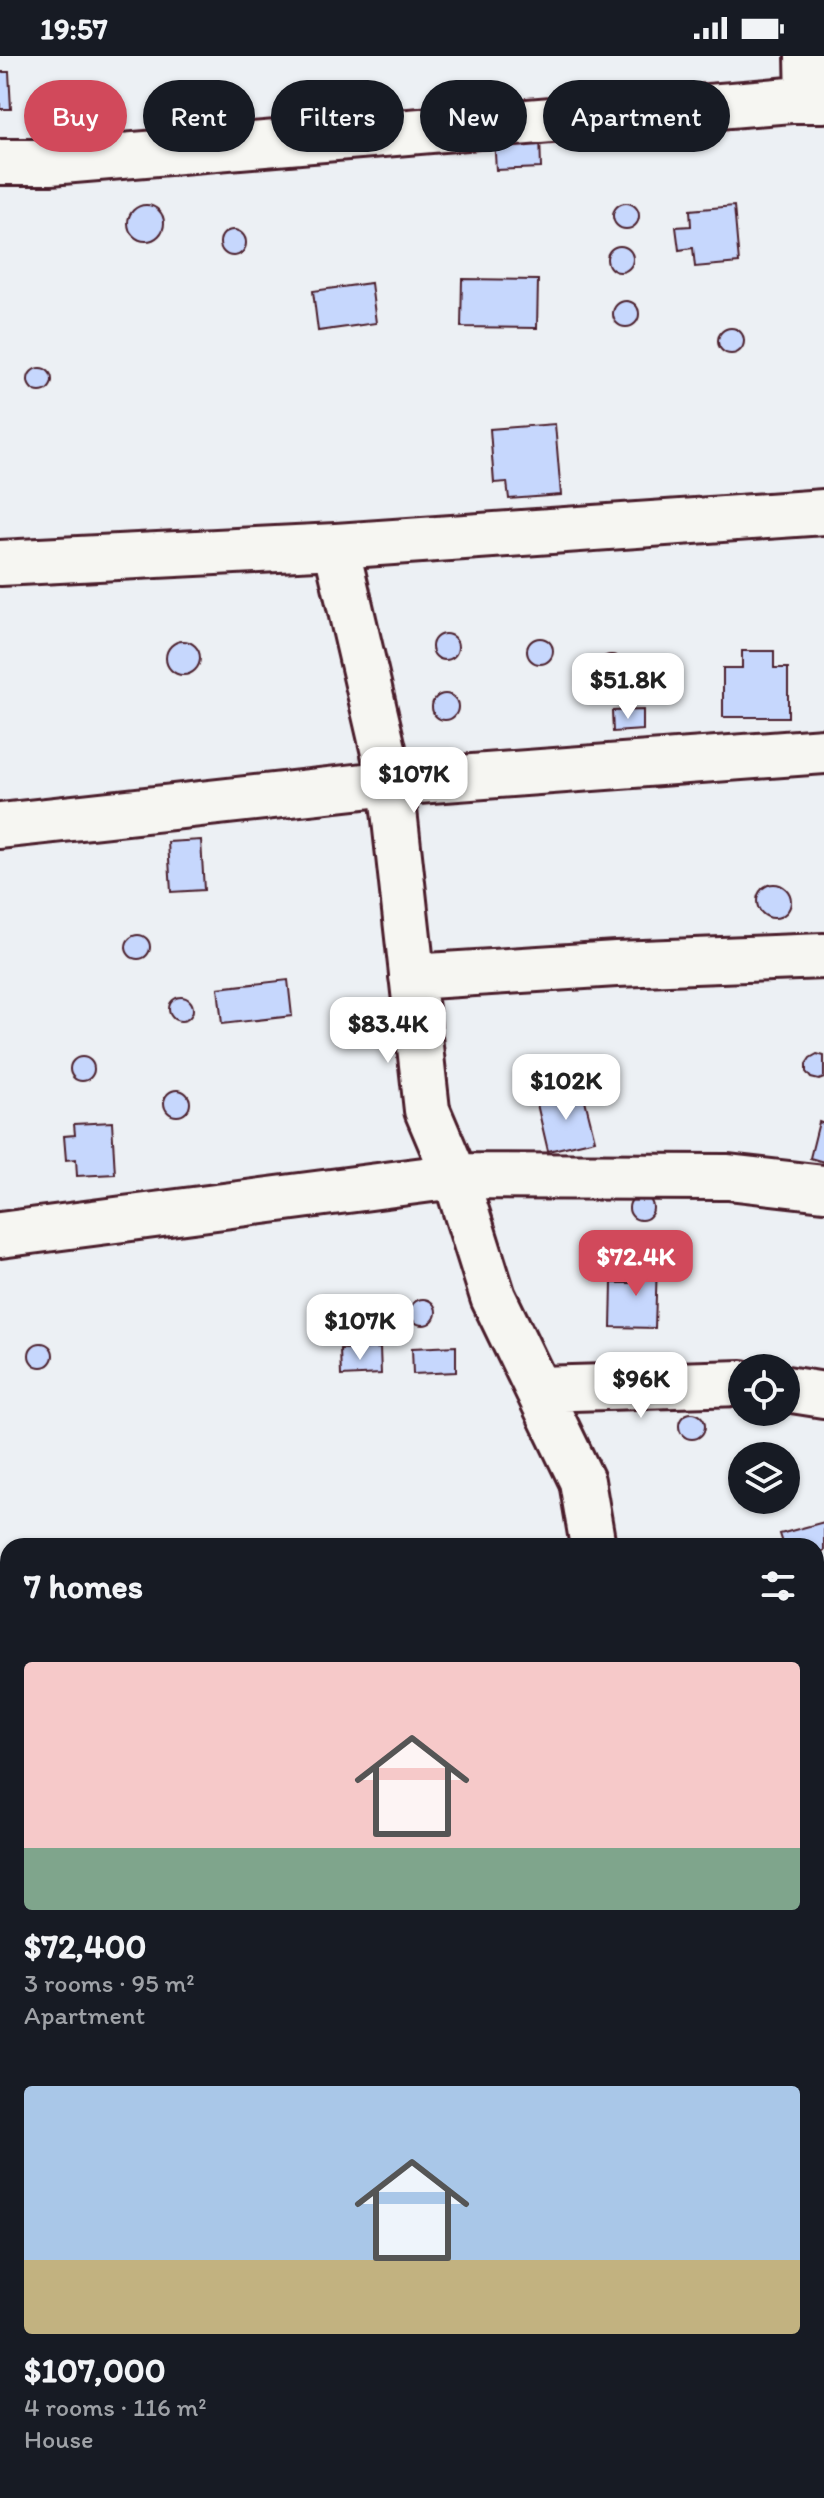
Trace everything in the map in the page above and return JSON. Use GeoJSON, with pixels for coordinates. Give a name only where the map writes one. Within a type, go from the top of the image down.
{"type":"FeatureCollection","features":[{"type":"Feature","properties":{"kind":"street"},"geometry":{"type":"LineString","coordinates":[[0,162],[50,162],[817,100],[808,56]]}},
{"type":"Feature","properties":{"kind":"street"},"geometry":{"type":"LineString","coordinates":[[0,563],[336,546],[824,512]]}},
{"type":"Feature","properties":{"kind":"street"},"geometry":{"type":"LineString","coordinates":[[336,546],[391,783],[427,1110],[455,1176],[493,1297],[582,1481],[592,1538]]}},
{"type":"Feature","properties":{"kind":"street"},"geometry":{"type":"LineString","coordinates":[[0,826],[391,783],[824,751]]}},
{"type":"Feature","properties":{"kind":"street"},"geometry":{"type":"LineString","coordinates":[[412,977],[616,964],[824,956]]}},
{"type":"Feature","properties":{"kind":"street"},"geometry":{"type":"LineString","coordinates":[[0,1235],[455,1176],[728,1177],[824,1188]]}},
{"type":"Feature","properties":{"kind":"street"},"geometry":{"type":"LineString","coordinates":[[538,1389],[728,1383]]}},
{"type":"Feature","properties":{"kind":"street"},"geometry":{"type":"LineString","coordinates":[[800,1391],[824,1395]]}},
{"type":"Feature","properties":{"kind":"building"},"geometry":{"type":"Polygon","coordinates":[[[0,72],[9,72],[11,109],[0,109],[0,72]]]}},
{"type":"Feature","properties":{"kind":"building"},"geometry":{"type":"Polygon","coordinates":[[[540,135],[541,168],[496,170],[495,152],[527,152],[527,136],[540,135]]]}},
{"type":"Feature","properties":{"kind":"building"},"geometry":{"type":"Polygon","coordinates":[[[626,203],[635,207],[639,216],[635,225],[626,229],[617,225],[613,216],[617,207],[626,203]]]}},
{"type":"Feature","properties":{"kind":"building"},"geometry":{"type":"Polygon","coordinates":[[[146,205],[159,210],[164,223],[159,236],[146,241],[133,236],[128,223],[133,210],[146,205]]]}},
{"type":"Feature","properties":{"kind":"building"},"geometry":{"type":"Polygon","coordinates":[[[734,206],[739,263],[695,267],[693,248],[679,250],[676,227],[691,226],[690,210],[734,206]]]}},
{"type":"Feature","properties":{"kind":"building"},"geometry":{"type":"Polygon","coordinates":[[[233,230],[242,234],[246,243],[242,252],[233,256],[224,252],[220,243],[224,234],[233,230]]]}},
{"type":"Feature","properties":{"kind":"building"},"geometry":{"type":"Polygon","coordinates":[[[620,246],[629,250],[633,259],[629,268],[620,272],[611,268],[607,259],[611,250],[620,246]]]}},
{"type":"Feature","properties":{"kind":"building"},"geometry":{"type":"Polygon","coordinates":[[[462,279],[538,280],[537,328],[461,327],[462,279]]]}},
{"type":"Feature","properties":{"kind":"building"},"geometry":{"type":"Polygon","coordinates":[[[371,283],[376,323],[318,331],[313,291],[371,283]]]}},
{"type":"Feature","properties":{"kind":"building"},"geometry":{"type":"Polygon","coordinates":[[[626,301],[635,305],[639,314],[635,323],[626,327],[617,323],[613,314],[617,305],[626,301]]]}},
{"type":"Feature","properties":{"kind":"building"},"geometry":{"type":"Polygon","coordinates":[[[731,328],[740,332],[744,341],[740,350],[731,354],[722,350],[718,341],[722,332],[731,328]]]}},
{"type":"Feature","properties":{"kind":"building"},"geometry":{"type":"Polygon","coordinates":[[[35,368],[45,368],[52,375],[52,385],[45,392],[35,392],[28,385],[28,375],[35,368]]]}},
{"type":"Feature","properties":{"kind":"building"},"geometry":{"type":"Polygon","coordinates":[[[555,424],[561,495],[509,499],[507,482],[494,483],[490,429],[555,424]]]}},
{"type":"Feature","properties":{"kind":"building"},"geometry":{"type":"Polygon","coordinates":[[[445,634],[454,638],[458,647],[454,656],[445,660],[436,656],[432,647],[436,638],[445,634]]]}},
{"type":"Feature","properties":{"kind":"building"},"geometry":{"type":"Polygon","coordinates":[[[540,638],[549,642],[553,651],[549,660],[540,664],[531,660],[527,651],[531,642],[540,638]]]}},
{"type":"Feature","properties":{"kind":"building"},"geometry":{"type":"Polygon","coordinates":[[[183,641],[195,646],[200,658],[195,670],[183,675],[171,670],[166,658],[171,646],[183,641]]]}},
{"type":"Feature","properties":{"kind":"building"},"geometry":{"type":"Polygon","coordinates":[[[742,651],[774,651],[774,668],[788,668],[788,717],[723,717],[723,668],[742,668],[742,651]]]}},
{"type":"Feature","properties":{"kind":"building"},"geometry":{"type":"Polygon","coordinates":[[[611,655],[620,659],[624,668],[620,677],[611,681],[602,677],[598,668],[602,659],[611,655]]]}},
{"type":"Feature","properties":{"kind":"building"},"geometry":{"type":"Polygon","coordinates":[[[445,694],[454,698],[458,707],[454,716],[445,720],[436,716],[432,707],[436,698],[445,694]]]}},
{"type":"Feature","properties":{"kind":"building"},"geometry":{"type":"Polygon","coordinates":[[[643,710],[643,730],[613,732],[612,711],[643,710]]]}},
{"type":"Feature","properties":{"kind":"building"},"geometry":{"type":"Polygon","coordinates":[[[201,840],[204,890],[171,892],[168,842],[201,840]]]}},
{"type":"Feature","properties":{"kind":"building"},"geometry":{"type":"Polygon","coordinates":[[[774,884],[786,889],[791,901],[786,913],[774,918],[762,913],[757,901],[762,889],[774,884]]]}},
{"type":"Feature","properties":{"kind":"building"},"geometry":{"type":"Polygon","coordinates":[[[133,935],[143,935],[150,942],[150,952],[143,959],[133,959],[126,952],[126,942],[133,935]]]}},
{"type":"Feature","properties":{"kind":"building"},"geometry":{"type":"Polygon","coordinates":[[[288,980],[292,1016],[222,1024],[218,988],[288,980]]]}},
{"type":"Feature","properties":{"kind":"building"},"geometry":{"type":"Polygon","coordinates":[[[176,997],[186,997],[193,1004],[193,1014],[186,1021],[176,1021],[169,1014],[169,1004],[176,997]]]}},
{"type":"Feature","properties":{"kind":"building"},"geometry":{"type":"Polygon","coordinates":[[[817,1054],[824,1056],[824,1078],[819,1080],[811,1078],[806,1072],[806,1064],[817,1054]]]}},
{"type":"Feature","properties":{"kind":"building"},"geometry":{"type":"Polygon","coordinates":[[[77,1057],[87,1057],[94,1064],[94,1074],[87,1081],[77,1081],[70,1074],[70,1064],[77,1057]]]}},
{"type":"Feature","properties":{"kind":"building"},"geometry":{"type":"Polygon","coordinates":[[[551,1060],[560,1064],[564,1073],[560,1082],[551,1086],[542,1082],[538,1073],[542,1064],[551,1060]]]}},
{"type":"Feature","properties":{"kind":"building"},"geometry":{"type":"Polygon","coordinates":[[[177,1090],[186,1094],[190,1103],[186,1112],[177,1116],[168,1112],[164,1103],[168,1094],[177,1090]]]}},
{"type":"Feature","properties":{"kind":"building"},"geometry":{"type":"Polygon","coordinates":[[[583,1092],[595,1140],[548,1151],[537,1104],[583,1092]]]}},
{"type":"Feature","properties":{"kind":"building"},"geometry":{"type":"Polygon","coordinates":[[[112,1122],[115,1174],[77,1176],[76,1159],[66,1160],[64,1136],[75,1135],[74,1124],[112,1122]]]}},
{"type":"Feature","properties":{"kind":"building"},"geometry":{"type":"Polygon","coordinates":[[[819,1122],[824,1124],[824,1162],[810,1158],[819,1122]]]}},
{"type":"Feature","properties":{"kind":"building"},"geometry":{"type":"Polygon","coordinates":[[[641,1196],[650,1199],[653,1208],[650,1217],[641,1220],[632,1217],[629,1208],[632,1199],[641,1196]]]}},
{"type":"Feature","properties":{"kind":"building"},"geometry":{"type":"Polygon","coordinates":[[[631,1262],[657,1262],[655,1328],[611,1327],[612,1283],[630,1283],[631,1262]]]}},
{"type":"Feature","properties":{"kind":"building"},"geometry":{"type":"Polygon","coordinates":[[[423,1299],[432,1303],[436,1312],[432,1321],[423,1325],[414,1321],[410,1312],[414,1303],[423,1299]]]}},
{"type":"Feature","properties":{"kind":"building"},"geometry":{"type":"Polygon","coordinates":[[[36,1343],[46,1343],[53,1350],[53,1360],[46,1367],[36,1367],[29,1360],[29,1350],[36,1343]]]}},
{"type":"Feature","properties":{"kind":"building"},"geometry":{"type":"Polygon","coordinates":[[[456,1346],[456,1372],[413,1374],[412,1348],[456,1346]]]}},
{"type":"Feature","properties":{"kind":"building"},"geometry":{"type":"Polygon","coordinates":[[[380,1348],[381,1374],[341,1376],[340,1349],[380,1348]]]}},
{"type":"Feature","properties":{"kind":"building"},"geometry":{"type":"Polygon","coordinates":[[[692,1413],[701,1417],[705,1426],[701,1435],[692,1439],[683,1435],[679,1426],[683,1417],[692,1413]]]}},
{"type":"Feature","properties":{"kind":"building"},"geometry":{"type":"Polygon","coordinates":[[[824,1522],[824,1538],[781,1538],[780,1534],[824,1522]]]}}]}
